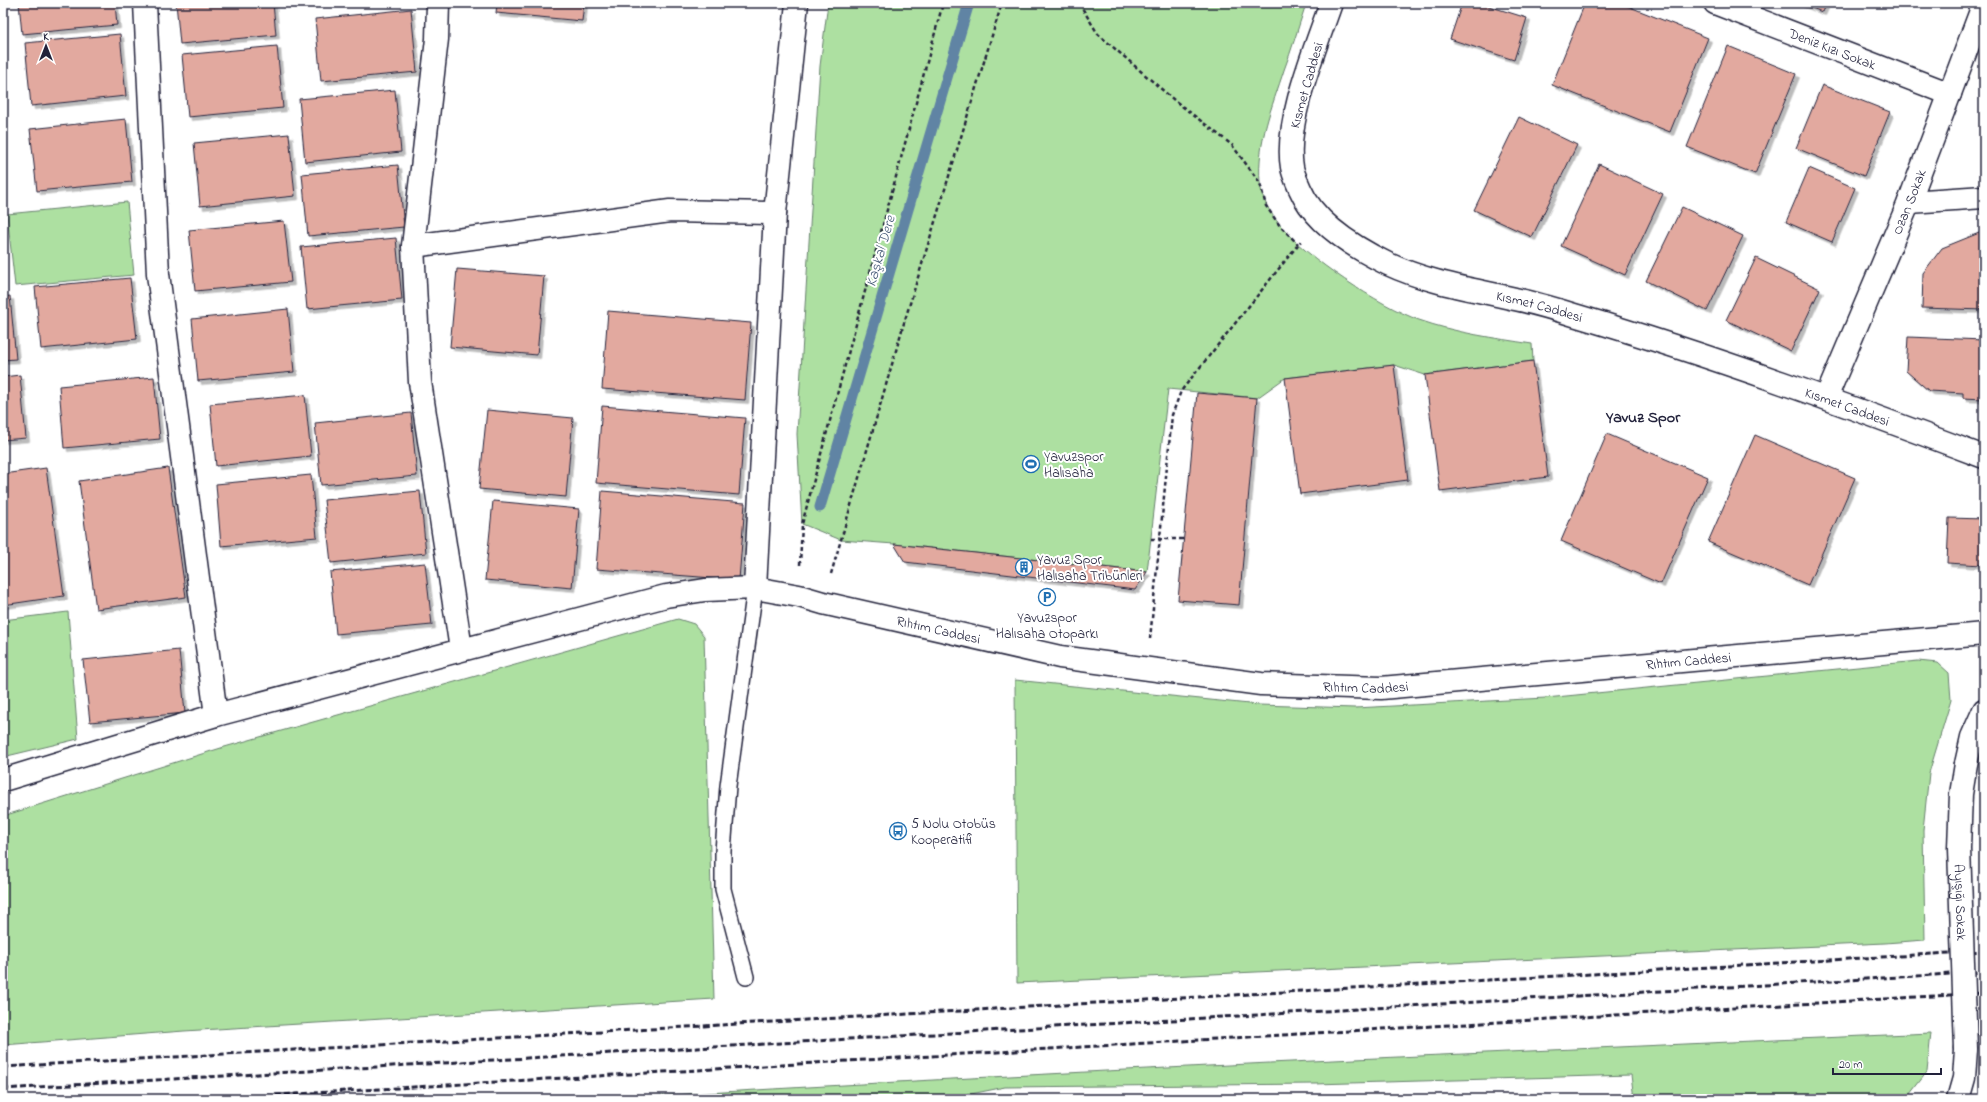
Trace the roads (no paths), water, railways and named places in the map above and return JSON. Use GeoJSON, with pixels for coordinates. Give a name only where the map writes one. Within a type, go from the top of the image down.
{"type":"FeatureCollection","features":[{"type":"Feature","properties":{"kind":"street"},"geometry":{"type":"LineString","coordinates":[[145,3],[158,274],[216,715]]}},
{"type":"Feature","properties":{"kind":"street"},"geometry":{"type":"LineString","coordinates":[[438,3],[437,39],[413,246],[420,382],[461,649]]}},
{"type":"Feature","properties":{"kind":"street"},"geometry":{"type":"LineString","coordinates":[[756,588],[775,213],[797,3]]}},
{"type":"Feature","properties":{"kind":"street","name":"Kısmet Caddesi"},"geometry":{"type":"LineString","coordinates":[[1331,3],[1294,117],[1291,144],[1292,168],[1301,192],[1320,219],[1356,246],[1387,263],[1418,276],[1454,286],[1517,299],[1666,344],[1826,398],[1984,457]]}},
{"type":"Feature","properties":{"kind":"street","name":"Deniz Kızı Sokak"},"geometry":{"type":"LineString","coordinates":[[1715,3],[1950,94]]}},
{"type":"Feature","properties":{"kind":"street","name":"Ozan Sokak"},"geometry":{"type":"LineString","coordinates":[[1826,398],[1909,202],[1984,3]]}},
{"type":"Feature","properties":{"kind":"street"},"geometry":{"type":"LineString","coordinates":[[1909,202],[1984,197]]}},
{"type":"Feature","properties":{"kind":"street"},"geometry":{"type":"LineString","coordinates":[[413,246],[670,211],[775,213]]}},
{"type":"Feature","properties":{"kind":"street","name":"Rıhtım Caddesi"},"geometry":{"type":"LineString","coordinates":[[3,780],[216,715],[666,596],[705,590],[756,588],[799,596],[823,603],[1060,657],[1261,684],[1381,688],[1984,634]]}},
{"type":"Feature","properties":{"kind":"street","name":"Ayışığı Sokak"},"geometry":{"type":"LineString","coordinates":[[1958,1099],[1964,1078],[1966,1049],[1959,848],[1961,794],[1972,737],[1984,710]]}},
{"type":"Feature","properties":{"kind":"lane"},"geometry":{"type":"LineString","coordinates":[[746,977],[723,889],[723,851],[728,786],[756,588]]}},
{"type":"Feature","properties":{"kind":"waterway","name":"Kaşkal Dere"},"geometry":{"type":"LineString","coordinates":[[820,507],[969,3]]}},
{"type":"Feature","properties":{"kind":"railway"},"geometry":{"type":"LineString","coordinates":[[3,1067],[1984,951]]}},
{"type":"Feature","properties":{"kind":"railway"},"geometry":{"type":"LineString","coordinates":[[3,1089],[1984,972]]}},
{"type":"Feature","properties":{"kind":"railway"},"geometry":{"type":"LineString","coordinates":[[213,1099],[1984,993]]}},
{"type":"Feature","properties":{"kind":"place","name":"Yavuzspor Halısaha"},"geometry":{"type":"Point","coordinates":[1031,464]}},
{"type":"Feature","properties":{"kind":"place","name":"Yavuz Spor Halısaha Tribünleri"},"geometry":{"type":"Point","coordinates":[1024,567]}},
{"type":"Feature","properties":{"kind":"place","name":"Yavuzspor Halısaha Otoparkı"},"geometry":{"type":"Point","coordinates":[1047,597]}},
{"type":"Feature","properties":{"kind":"place","name":"5 Nolu Otobüs Kooperatifi"},"geometry":{"type":"Point","coordinates":[898,831]}},
{"type":"Feature","properties":{"kind":"district","name":"Yavuz Spor"},"geometry":{"type":"Point","coordinates":[1643,416]}}]}
